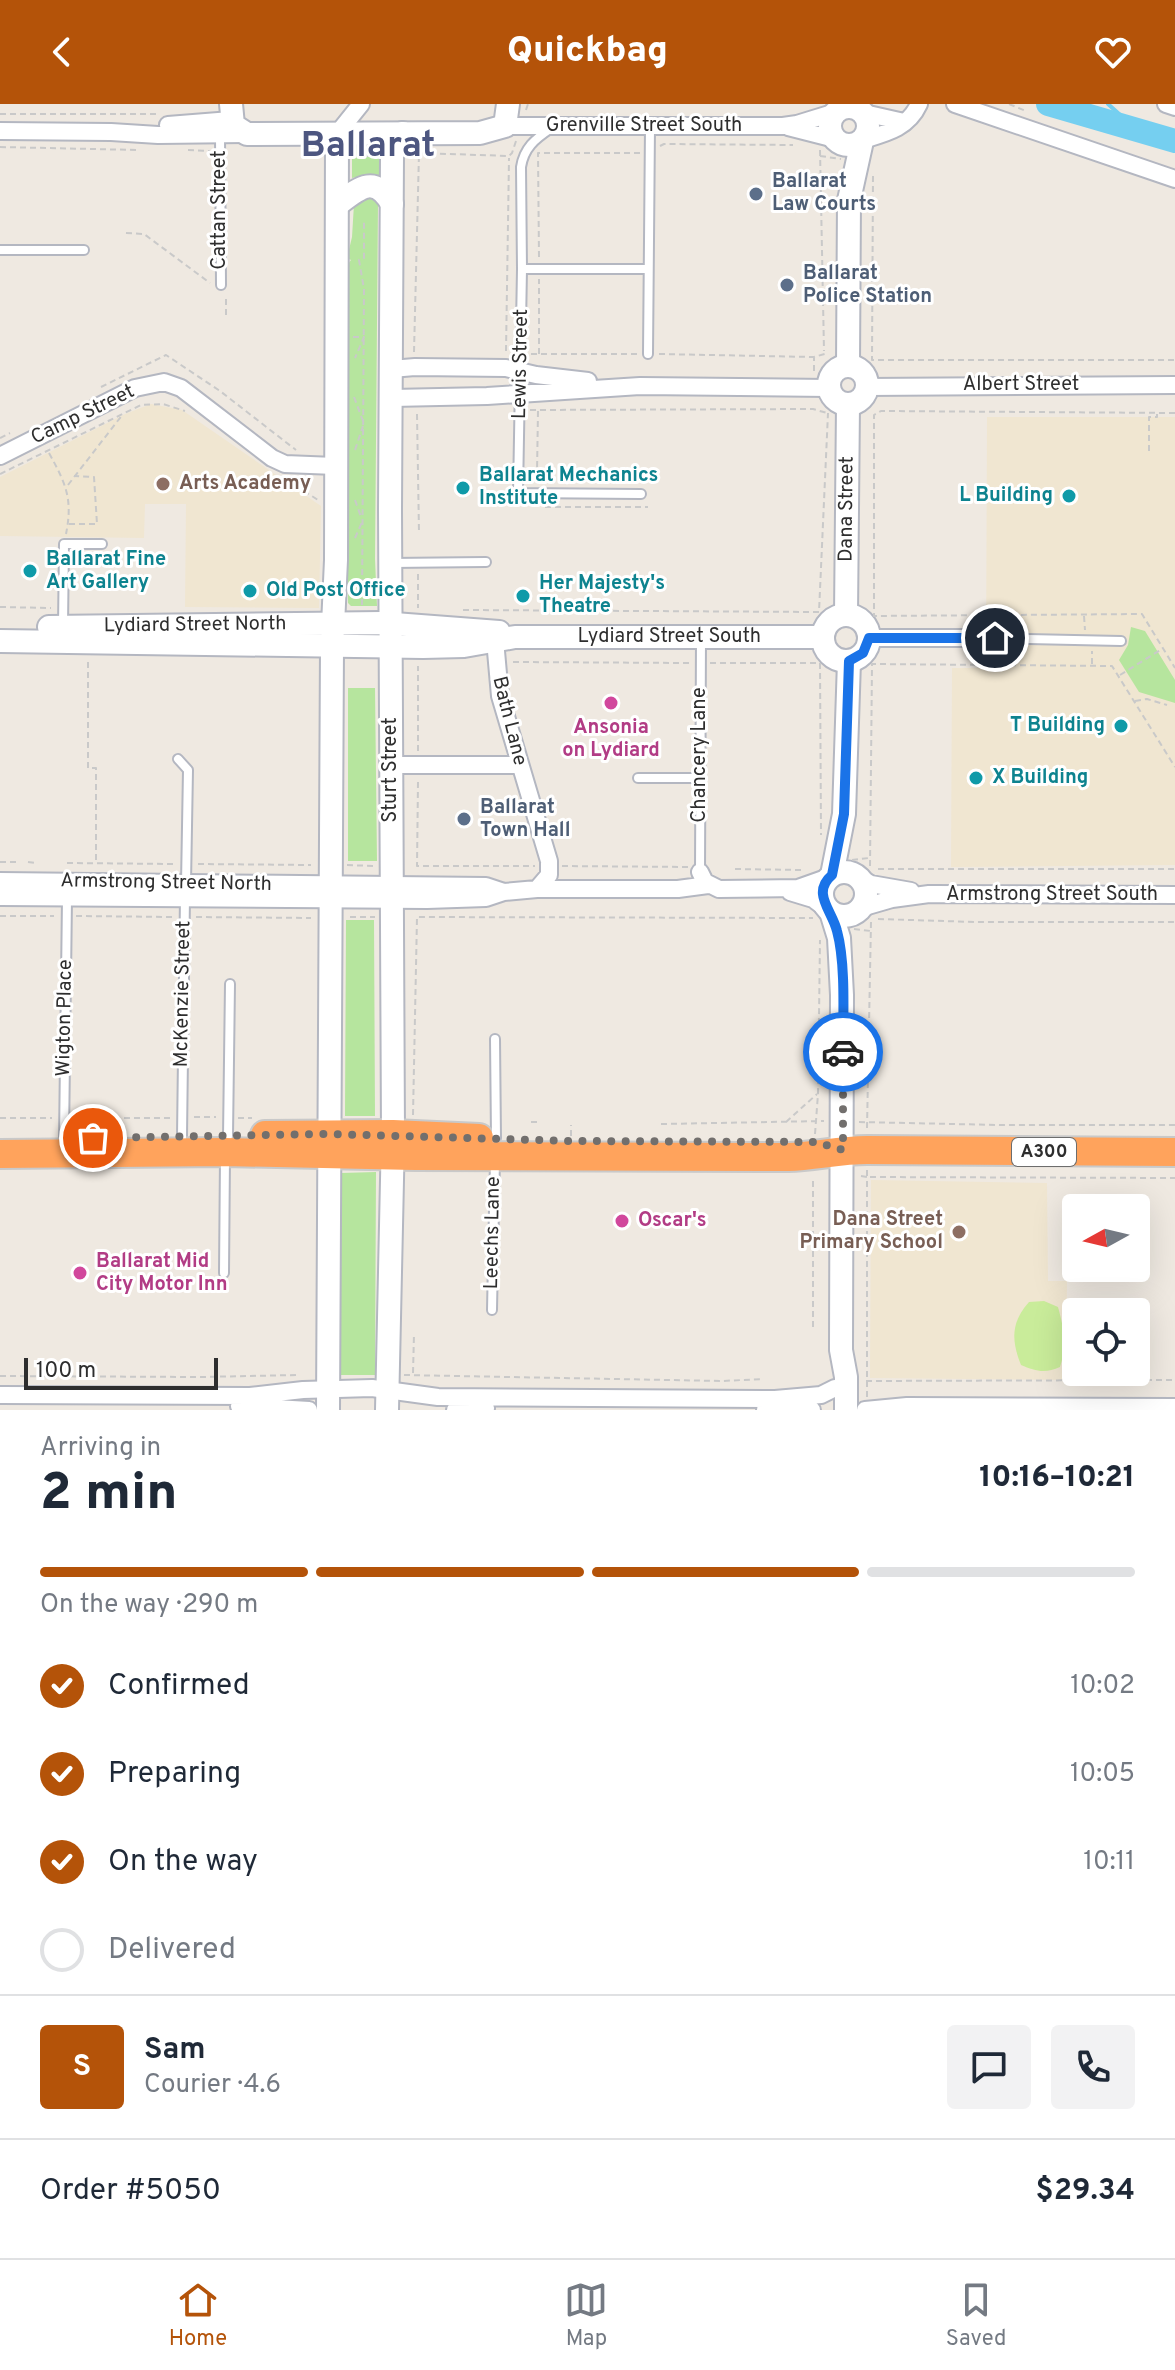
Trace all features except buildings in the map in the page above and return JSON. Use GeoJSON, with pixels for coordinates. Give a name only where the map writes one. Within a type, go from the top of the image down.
{"type":"FeatureCollection","features":[{"type":"Feature","properties":{"kind":"highway","name":"A300"},"geometry":{"type":"LineString","coordinates":[[0,1137],[64,1128],[182,1128],[330,1144],[399,1136],[495,1147],[859,1141],[1175,1152]]}},
{"type":"Feature","properties":{"kind":"highway","name":"A300"},"geometry":{"type":"LineString","coordinates":[[0,1154],[227,1135]]}},
{"type":"Feature","properties":{"kind":"street"},"geometry":{"type":"LineString","coordinates":[[329,1391],[330,1144],[337,891],[332,647],[344,460],[337,134],[361,104]]}},
{"type":"Feature","properties":{"kind":"street"},"geometry":{"type":"LineString","coordinates":[[830,141],[849,146],[896,130],[912,116],[919,104]]}},
{"type":"Feature","properties":{"kind":"street"},"geometry":{"type":"LineString","coordinates":[[955,104],[1175,179]]}},
{"type":"Feature","properties":{"kind":"street"},"geometry":{"type":"LineString","coordinates":[[1166,104],[1175,107]]}},
{"type":"Feature","properties":{"kind":"street"},"geometry":{"type":"LineString","coordinates":[[849,208],[830,141],[830,125],[838,109],[857,108],[904,122]]}},
{"type":"Feature","properties":{"kind":"street","name":"Grenville Street South"},"geometry":{"type":"LineString","coordinates":[[514,120],[554,126],[783,126],[838,109]]}},
{"type":"Feature","properties":{"kind":"street"},"geometry":{"type":"LineString","coordinates":[[848,359],[832,375],[829,388],[835,399],[848,404],[860,399],[866,387],[863,374],[848,359],[849,208],[851,187],[863,140],[869,129],[863,110]]}},
{"type":"Feature","properties":{"kind":"street"},"geometry":{"type":"LineString","coordinates":[[0,131],[229,129],[337,134],[480,133],[514,120]]}},
{"type":"Feature","properties":{"kind":"street","name":"Grenville Street South"},"geometry":{"type":"LineString","coordinates":[[783,126],[830,141]]}},
{"type":"Feature","properties":{"kind":"street","name":"Sturt Street"},"geometry":{"type":"LineString","coordinates":[[388,1391],[399,1136],[387,892],[392,204],[393,146],[403,133]]}},
{"type":"Feature","properties":{"kind":"street"},"geometry":{"type":"LineString","coordinates":[[337,205],[367,186],[381,189],[392,204]]}},
{"type":"Feature","properties":{"kind":"street"},"geometry":{"type":"LineString","coordinates":[[391,369],[496,367],[640,386]]}},
{"type":"Feature","properties":{"kind":"street","name":"Camp Street"},"geometry":{"type":"LineString","coordinates":[[0,456],[135,388],[164,382],[181,388],[272,458],[285,464],[344,460]]}},
{"type":"Feature","properties":{"kind":"street","name":"Albert Street"},"geometry":{"type":"LineString","coordinates":[[866,387],[1175,385]]}},
{"type":"Feature","properties":{"kind":"street"},"geometry":{"type":"LineString","coordinates":[[392,398],[487,396],[640,386],[829,388]]}},
{"type":"Feature","properties":{"kind":"street","name":"Dana Street"},"geometry":{"type":"LineString","coordinates":[[846,615],[848,404]]}},
{"type":"Feature","properties":{"kind":"street"},"geometry":{"type":"LineString","coordinates":[[846,615],[862,622],[869,638],[863,653],[849,661],[830,655],[823,637],[830,621],[846,615]]}},
{"type":"Feature","properties":{"kind":"street","name":"Lydiard Street North"},"geometry":{"type":"LineString","coordinates":[[0,627],[63,618],[390,624]]}},
{"type":"Feature","properties":{"kind":"street","name":"Lydiard Street South"},"geometry":{"type":"LineString","coordinates":[[390,624],[701,637],[823,637]]}},
{"type":"Feature","properties":{"kind":"street","name":"Lydiard Street South"},"geometry":{"type":"LineString","coordinates":[[390,647],[458,647],[501,630]]}},
{"type":"Feature","properties":{"kind":"street","name":"Bath Lane"},"geometry":{"type":"LineString","coordinates":[[501,630],[496,663],[498,688],[549,861],[549,875],[537,889]]}},
{"type":"Feature","properties":{"kind":"street"},"geometry":{"type":"LineString","coordinates":[[869,638],[984,638]]}},
{"type":"Feature","properties":{"kind":"street","name":"Lydiard Street North"},"geometry":{"type":"LineString","coordinates":[[0,641],[390,647]]}},
{"type":"Feature","properties":{"kind":"street"},"geometry":{"type":"LineString","coordinates":[[842,995],[853,929],[866,893],[848,847],[844,814],[849,661]]}},
{"type":"Feature","properties":{"kind":"street"},"geometry":{"type":"LineString","coordinates":[[390,765],[520,765]]}},
{"type":"Feature","properties":{"kind":"street"},"geometry":{"type":"LineString","coordinates":[[825,917],[822,893],[824,874],[844,814]]}},
{"type":"Feature","properties":{"kind":"street"},"geometry":{"type":"LineString","coordinates":[[773,889],[803,887],[824,874],[845,871],[858,877]]}},
{"type":"Feature","properties":{"kind":"street","name":"Armstrong Street South"},"geometry":{"type":"LineString","coordinates":[[858,877],[878,886],[929,894]]}},
{"type":"Feature","properties":{"kind":"street"},"geometry":{"type":"LineString","coordinates":[[337,891],[387,892],[486,886],[504,892],[537,889],[678,889],[704,878],[813,899],[839,938],[843,1121],[859,1141],[841,1350],[835,1377],[842,1395]]}},
{"type":"Feature","properties":{"kind":"street","name":"Armstrong Street North"},"geometry":{"type":"LineString","coordinates":[[0,881],[68,890]]}},
{"type":"Feature","properties":{"kind":"street","name":"Armstrong Street North"},"geometry":{"type":"LineString","coordinates":[[0,897],[68,890],[337,891]]}},
{"type":"Feature","properties":{"kind":"street","name":"Armstrong Street South"},"geometry":{"type":"LineString","coordinates":[[860,909],[892,899],[929,894],[1175,895]]}},
{"type":"Feature","properties":{"kind":"street"},"geometry":{"type":"LineString","coordinates":[[825,917],[845,916],[860,909]]}},
{"type":"Feature","properties":{"kind":"street"},"geometry":{"type":"LineString","coordinates":[[0,1395],[250,1396],[329,1391],[388,1391],[438,1397],[775,1399],[842,1395],[907,1406]]}},
{"type":"Feature","properties":{"kind":"street"},"geometry":{"type":"LineString","coordinates":[[0,1405],[231,1406],[309,1410]]}},
{"type":"Feature","properties":{"kind":"street"},"geometry":{"type":"LineString","coordinates":[[865,1410],[907,1406],[1175,1407]]}},
{"type":"Feature","properties":{"kind":"street"},"geometry":{"type":"LineString","coordinates":[[457,1410],[812,1410]]}},
{"type":"Feature","properties":{"kind":"lane","name":"Lewis Street"},"geometry":{"type":"LineString","coordinates":[[554,126],[529,145],[521,162],[518,493],[641,494]]}},
{"type":"Feature","properties":{"kind":"lane"},"geometry":{"type":"LineString","coordinates":[[648,354],[650,126]]}},
{"type":"Feature","properties":{"kind":"lane","name":"Cattan Street"},"geometry":{"type":"LineString","coordinates":[[217,286],[229,129]]}},
{"type":"Feature","properties":{"kind":"lane"},"geometry":{"type":"LineString","coordinates":[[0,250],[84,250]]}},
{"type":"Feature","properties":{"kind":"lane"},"geometry":{"type":"LineString","coordinates":[[522,269],[648,269]]}},
{"type":"Feature","properties":{"kind":"lane"},"geometry":{"type":"LineString","coordinates":[[63,618],[64,544],[102,544]]}},
{"type":"Feature","properties":{"kind":"lane"},"geometry":{"type":"LineString","coordinates":[[390,563],[486,562]]}},
{"type":"Feature","properties":{"kind":"lane","name":"Chancery Lane"},"geometry":{"type":"LineString","coordinates":[[701,637],[699,778],[704,878]]}},
{"type":"Feature","properties":{"kind":"lane"},"geometry":{"type":"LineString","coordinates":[[984,638],[1121,641]]}},
{"type":"Feature","properties":{"kind":"lane","name":"McKenzie Street"},"geometry":{"type":"LineString","coordinates":[[178,759],[188,770],[182,1128]]}},
{"type":"Feature","properties":{"kind":"lane"},"geometry":{"type":"LineString","coordinates":[[638,778],[699,778]]}},
{"type":"Feature","properties":{"kind":"lane","name":"Wigton Place"},"geometry":{"type":"LineString","coordinates":[[64,1128],[68,890]]}},
{"type":"Feature","properties":{"kind":"lane"},"geometry":{"type":"LineString","coordinates":[[224,1273],[230,984]]}},
{"type":"Feature","properties":{"kind":"lane","name":"Leechs Lane"},"geometry":{"type":"LineString","coordinates":[[492,1310],[495,1039]]}},
{"type":"Feature","properties":{"kind":"path"},"geometry":{"type":"LineString","coordinates":[[506,355],[509,156],[512,153],[514,120],[528,104]]}},
{"type":"Feature","properties":{"kind":"path"},"geometry":{"type":"LineString","coordinates":[[1009,104],[1026,109]]}},
{"type":"Feature","properties":{"kind":"path"},"geometry":{"type":"LineString","coordinates":[[0,114],[137,113]]}},
{"type":"Feature","properties":{"kind":"path"},"geometry":{"type":"LineString","coordinates":[[184,150],[229,129]]}},
{"type":"Feature","properties":{"kind":"path"},"geometry":{"type":"LineString","coordinates":[[824,353],[830,141]]}},
{"type":"Feature","properties":{"kind":"path"},"geometry":{"type":"LineString","coordinates":[[800,145],[664,144],[649,153],[538,153],[539,354],[814,357],[824,353],[848,359]]}},
{"type":"Feature","properties":{"kind":"path"},"geometry":{"type":"LineString","coordinates":[[0,147],[138,150]]}},
{"type":"Feature","properties":{"kind":"path"},"geometry":{"type":"LineString","coordinates":[[415,367],[419,153],[509,156]]}},
{"type":"Feature","properties":{"kind":"path"},"geometry":{"type":"LineString","coordinates":[[353,156],[376,156]]}},
{"type":"Feature","properties":{"kind":"path"},"geometry":{"type":"LineString","coordinates":[[873,178],[872,360],[1175,360]]}},
{"type":"Feature","properties":{"kind":"path"},"geometry":{"type":"LineString","coordinates":[[362,608],[364,289],[359,258],[364,258],[364,220]]}},
{"type":"Feature","properties":{"kind":"path"},"geometry":{"type":"LineString","coordinates":[[126,233],[144,234],[217,286]]}},
{"type":"Feature","properties":{"kind":"path"},"geometry":{"type":"LineString","coordinates":[[355,317],[364,317]]}},
{"type":"Feature","properties":{"kind":"path"},"geometry":{"type":"LineString","coordinates":[[98,389],[166,355],[220,391],[298,451]]}},
{"type":"Feature","properties":{"kind":"path"},"geometry":{"type":"LineString","coordinates":[[344,460],[364,423],[352,390]]}},
{"type":"Feature","properties":{"kind":"path"},"geometry":{"type":"LineString","coordinates":[[417,397],[419,533]]}},
{"type":"Feature","properties":{"kind":"path"},"geometry":{"type":"LineString","coordinates":[[0,474],[141,405],[163,404],[189,413]]}},
{"type":"Feature","properties":{"kind":"path"},"geometry":{"type":"LineString","coordinates":[[501,630],[819,612],[828,413],[813,409],[538,410],[537,472],[542,477],[550,475]]}},
{"type":"Feature","properties":{"kind":"path"},"geometry":{"type":"LineString","coordinates":[[1175,413],[881,411],[874,415],[874,616],[1142,614],[1175,668]]}},
{"type":"Feature","properties":{"kind":"path"},"geometry":{"type":"LineString","coordinates":[[67,486],[124,413]]}},
{"type":"Feature","properties":{"kind":"path"},"geometry":{"type":"LineString","coordinates":[[1149,451],[1149,417],[1157,417],[1157,413]]}},
{"type":"Feature","properties":{"kind":"path"},"geometry":{"type":"LineString","coordinates":[[1149,426],[1157,426]]}},
{"type":"Feature","properties":{"kind":"path"},"geometry":{"type":"LineString","coordinates":[[0,438],[13,432]]}},
{"type":"Feature","properties":{"kind":"path"},"geometry":{"type":"LineString","coordinates":[[1149,436],[1156,436]]}},
{"type":"Feature","properties":{"kind":"path"},"geometry":{"type":"LineString","coordinates":[[49,452],[67,486],[68,522],[97,524],[94,477],[74,476]]}},
{"type":"Feature","properties":{"kind":"path"},"geometry":{"type":"LineString","coordinates":[[289,481],[319,501]]}},
{"type":"Feature","properties":{"kind":"path"},"geometry":{"type":"LineString","coordinates":[[353,494],[363,519]]}},
{"type":"Feature","properties":{"kind":"path"},"geometry":{"type":"LineString","coordinates":[[545,507],[648,507]]}},
{"type":"Feature","properties":{"kind":"path"},"geometry":{"type":"LineString","coordinates":[[418,562],[418,609]]}},
{"type":"Feature","properties":{"kind":"path"},"geometry":{"type":"LineString","coordinates":[[354,591],[362,591]]}},
{"type":"Feature","properties":{"kind":"path"},"geometry":{"type":"LineString","coordinates":[[0,607],[63,618]]}},
{"type":"Feature","properties":{"kind":"path"},"geometry":{"type":"LineString","coordinates":[[1119,675],[1163,649]]}},
{"type":"Feature","properties":{"kind":"path"},"geometry":{"type":"LineString","coordinates":[[88,661],[88,768],[96,768],[96,864]]}},
{"type":"Feature","properties":{"kind":"path"},"geometry":{"type":"LineString","coordinates":[[496,663],[691,663]]}},
{"type":"Feature","properties":{"kind":"path"},"geometry":{"type":"LineString","coordinates":[[705,663],[820,663],[821,844]]}},
{"type":"Feature","properties":{"kind":"path"},"geometry":{"type":"LineString","coordinates":[[1175,767],[1112,666],[872,664],[870,870],[1175,869]]}},
{"type":"Feature","properties":{"kind":"path"},"geometry":{"type":"LineString","coordinates":[[1135,701],[1147,699],[1167,705]]}},
{"type":"Feature","properties":{"kind":"path"},"geometry":{"type":"LineString","coordinates":[[417,866],[538,866],[537,857]]}},
{"type":"Feature","properties":{"kind":"path"},"geometry":{"type":"LineString","coordinates":[[0,862],[17,862]]}},
{"type":"Feature","properties":{"kind":"path"},"geometry":{"type":"LineString","coordinates":[[28,862],[35,863]]}},
{"type":"Feature","properties":{"kind":"path"},"geometry":{"type":"LineString","coordinates":[[558,862],[560,866],[704,878]]}},
{"type":"Feature","properties":{"kind":"path"},"geometry":{"type":"LineString","coordinates":[[735,869],[824,874]]}},
{"type":"Feature","properties":{"kind":"path"},"geometry":{"type":"LineString","coordinates":[[337,891],[387,892]]}},
{"type":"Feature","properties":{"kind":"path"},"geometry":{"type":"LineString","coordinates":[[337,891],[387,892]]}},
{"type":"Feature","properties":{"kind":"path"},"geometry":{"type":"LineString","coordinates":[[0,916],[311,918]]}},
{"type":"Feature","properties":{"kind":"path"},"geometry":{"type":"LineString","coordinates":[[399,1136],[417,917],[825,917],[815,1121]]}},
{"type":"Feature","properties":{"kind":"path"},"geometry":{"type":"LineString","coordinates":[[1175,922],[871,919],[859,1141],[867,1177],[1175,1178]]}},
{"type":"Feature","properties":{"kind":"path"},"geometry":{"type":"LineString","coordinates":[[785,1123],[818,1094]]}},
{"type":"Feature","properties":{"kind":"path"},"geometry":{"type":"LineString","coordinates":[[0,1118],[64,1128],[182,1128],[227,1135],[255,1118]]}},
{"type":"Feature","properties":{"kind":"path"},"geometry":{"type":"LineString","coordinates":[[661,1124],[843,1121],[859,1141]]}},
{"type":"Feature","properties":{"kind":"path"},"geometry":{"type":"LineString","coordinates":[[531,1122],[539,1122]]}},
{"type":"Feature","properties":{"kind":"path"},"geometry":{"type":"LineString","coordinates":[[859,1141],[1175,1125]]}},
{"type":"Feature","properties":{"kind":"path"},"geometry":{"type":"LineString","coordinates":[[813,1327],[814,1177]]}},
{"type":"Feature","properties":{"kind":"path"},"geometry":{"type":"LineString","coordinates":[[413,1375],[414,1334]]}},
{"type":"Feature","properties":{"kind":"path"},"geometry":{"type":"LineString","coordinates":[[388,1391],[413,1375],[722,1381],[763,1379]]}},
{"type":"Feature","properties":{"kind":"path"},"geometry":{"type":"LineString","coordinates":[[0,1376],[201,1377],[329,1391]]}},
{"type":"Feature","properties":{"kind":"path"},"geometry":{"type":"LineString","coordinates":[[842,1395],[858,1377],[866,1382],[1175,1380]]}},
{"type":"Feature","properties":{"kind":"shaded area"},"geometry":{"type":"Polygon","coordinates":[[[151,404],[182,410],[321,506],[319,608],[185,607],[186,504],[145,504],[144,538],[0,536],[0,477],[151,404]]]}},
{"type":"Feature","properties":{"kind":"shaded area"},"geometry":{"type":"Polygon","coordinates":[[[987,417],[1175,417],[1175,865],[951,867],[952,668],[986,668],[987,417]]]}},
{"type":"Feature","properties":{"kind":"shaded area","name":"Dana Street Primary School"},"geometry":{"type":"Polygon","coordinates":[[[871,1180],[1047,1183],[1048,1281],[1067,1282],[1067,1298],[1062,1298],[1062,1380],[870,1378],[871,1180]]]}},
{"type":"Feature","properties":{"kind":"green space"},"geometry":{"type":"Polygon","coordinates":[[[355,143],[380,144],[382,178],[367,175],[352,178],[355,143]]]}},
{"type":"Feature","properties":{"kind":"green space"},"geometry":{"type":"Polygon","coordinates":[[[368,194],[377,200],[378,205],[377,606],[351,606],[348,603],[345,268],[351,260],[347,258],[354,204],[368,194]]]}},
{"type":"Feature","properties":{"kind":"green space"},"geometry":{"type":"Polygon","coordinates":[[[1131,627],[1145,631],[1175,680],[1175,703],[1139,692],[1119,660],[1128,645],[1131,627]]]}},
{"type":"Feature","properties":{"kind":"green space"},"geometry":{"type":"Polygon","coordinates":[[[348,688],[375,688],[377,861],[348,861],[348,688]]]}},
{"type":"Feature","properties":{"kind":"green space"},"geometry":{"type":"Polygon","coordinates":[[[346,920],[374,920],[375,1116],[345,1116],[346,920]]]}},
{"type":"Feature","properties":{"kind":"green space"},"geometry":{"type":"Polygon","coordinates":[[[376,1172],[375,1375],[341,1375],[341,1173],[376,1172]]]}},
{"type":"Feature","properties":{"kind":"green space"},"geometry":{"type":"Polygon","coordinates":[[[1044,1301],[1058,1307],[1062,1325],[1060,1367],[1045,1371],[1021,1365],[1014,1332],[1029,1302],[1044,1301]]]}},
{"type":"Feature","properties":{"kind":"waterway"},"geometry":{"type":"LineString","coordinates":[[1048,104],[1175,141]]}},
{"type":"Feature","properties":{"kind":"waterway"},"geometry":{"type":"LineString","coordinates":[[1108,104],[1128,122],[1152,134]]}},
{"type":"Feature","properties":{"kind":"way so far"},"geometry":{"type":"LineString","coordinates":[[93,1138],[393,1134],[571,1141],[815,1142],[843,1150],[843,1052]]}},
{"type":"Feature","properties":{"kind":"place","name":"Ballarat Law Courts"},"geometry":{"type":"Point","coordinates":[756,194]}},
{"type":"Feature","properties":{"kind":"place","name":"Ballarat Police Station"},"geometry":{"type":"Point","coordinates":[787,285]}},
{"type":"Feature","properties":{"kind":"place","name":"Arts Academy"},"geometry":{"type":"Point","coordinates":[163,484]}},
{"type":"Feature","properties":{"kind":"place","name":"Ballarat Mechanics Institute"},"geometry":{"type":"Point","coordinates":[463,488]}},
{"type":"Feature","properties":{"kind":"place","name":"L Building"},"geometry":{"type":"Point","coordinates":[1069,496]}},
{"type":"Feature","properties":{"kind":"place","name":"Ballarat Fine Art Gallery"},"geometry":{"type":"Point","coordinates":[30,571]}},
{"type":"Feature","properties":{"kind":"place","name":"Old Post Office"},"geometry":{"type":"Point","coordinates":[250,591]}},
{"type":"Feature","properties":{"kind":"place","name":"Her Majesty's Theatre"},"geometry":{"type":"Point","coordinates":[523,596]}},
{"type":"Feature","properties":{"kind":"place","name":"Ansonia on Lydiard"},"geometry":{"type":"Point","coordinates":[611,703]}},
{"type":"Feature","properties":{"kind":"place","name":"T Building"},"geometry":{"type":"Point","coordinates":[1121,726]}},
{"type":"Feature","properties":{"kind":"place","name":"X Building"},"geometry":{"type":"Point","coordinates":[976,778]}},
{"type":"Feature","properties":{"kind":"place","name":"Ballarat Town Hall"},"geometry":{"type":"Point","coordinates":[464,819]}},
{"type":"Feature","properties":{"kind":"place","name":"Oscar's"},"geometry":{"type":"Point","coordinates":[622,1221]}},
{"type":"Feature","properties":{"kind":"place","name":"Dana Street Primary School"},"geometry":{"type":"Point","coordinates":[959,1232]}},
{"type":"Feature","properties":{"kind":"place","name":"Ballarat Mid City Motor Inn"},"geometry":{"type":"Point","coordinates":[80,1273]}},
{"type":"Feature","properties":{"kind":"district","name":"Ballarat"},"geometry":{"type":"Point","coordinates":[368,147]}},
{"type":"Feature","properties":{"kind":"route"},"geometry":{"type":"LineString","coordinates":[[843,1052],[839,938],[831,912],[823,902],[822,889],[832,875],[844,814],[849,661],[863,653],[869,638],[995,638]]}}]}
